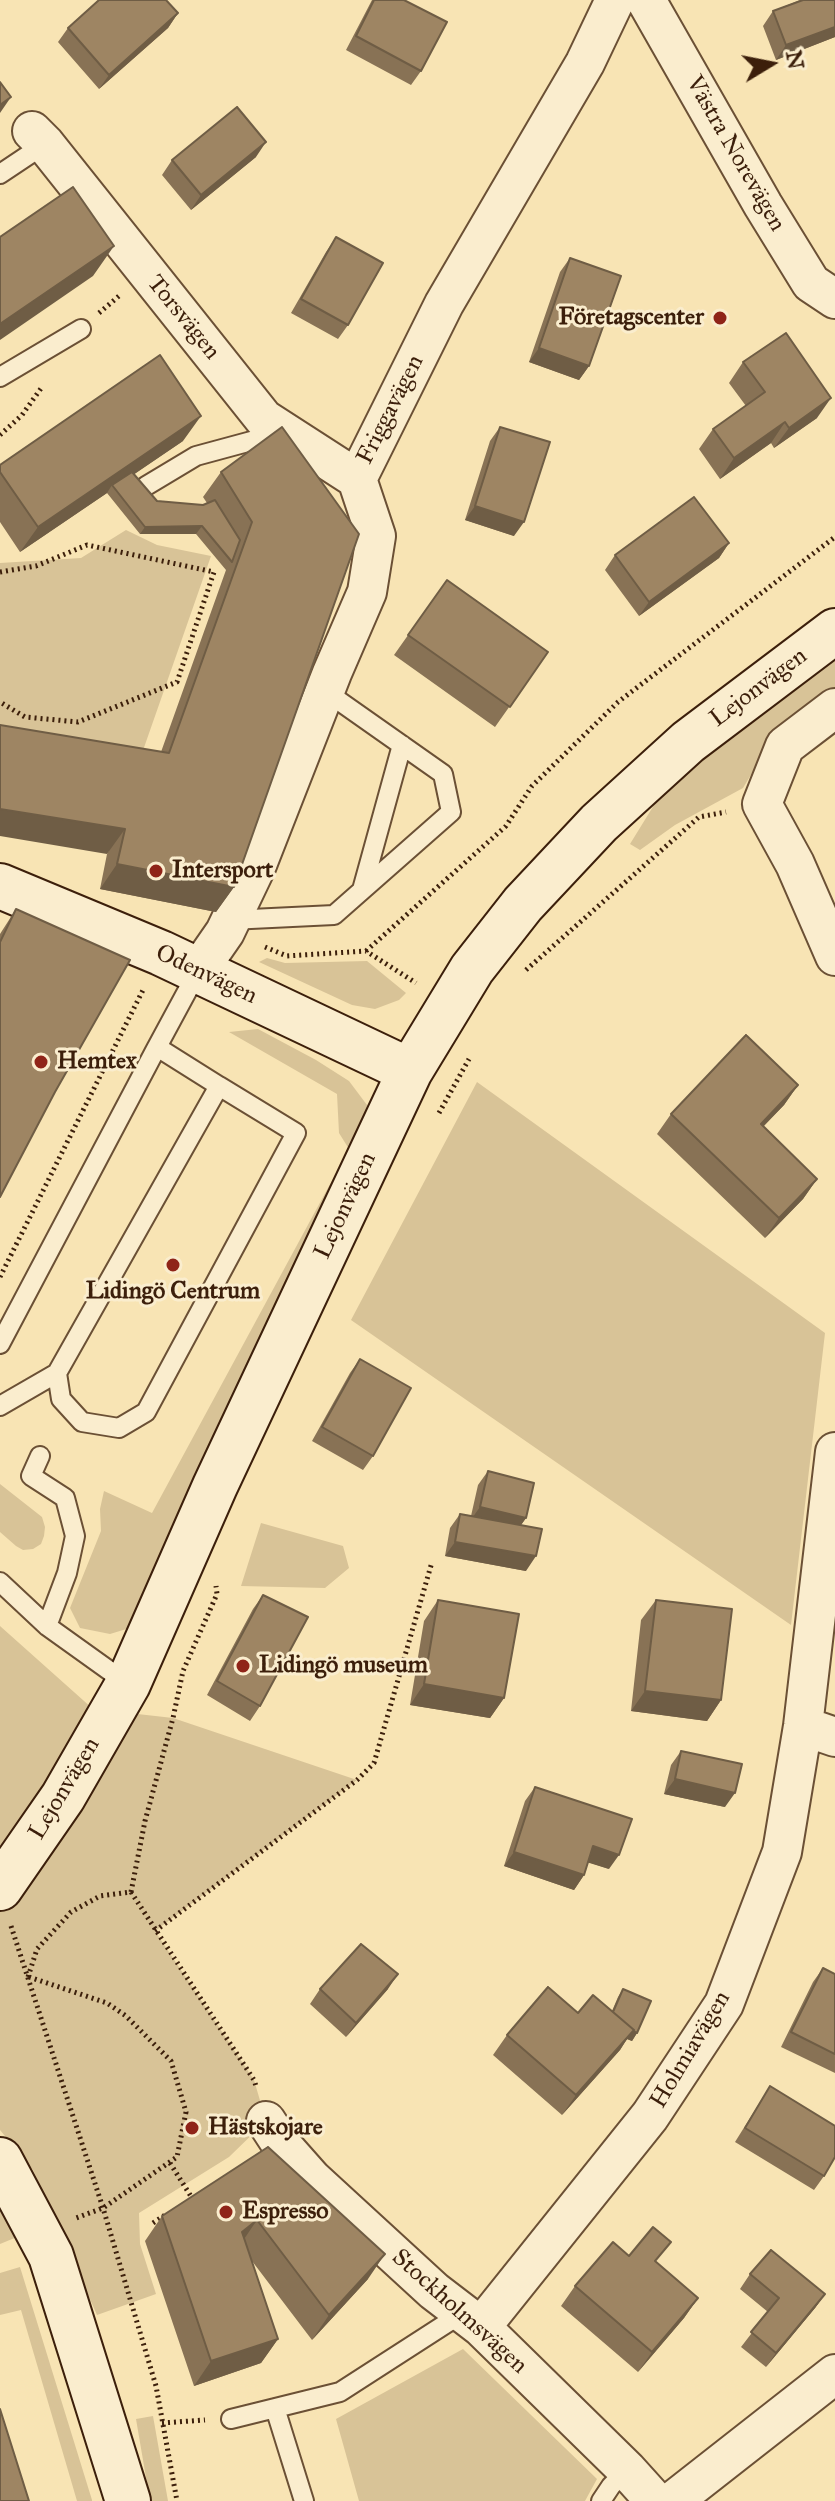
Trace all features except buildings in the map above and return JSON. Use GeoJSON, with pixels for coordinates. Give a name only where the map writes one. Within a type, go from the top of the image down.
{"type":"FeatureCollection","features":[{"type":"Feature","properties":{"kind":"street","name":"Friggavägen"},"geometry":{"type":"LineString","coordinates":[[198,971],[230,920],[256,867],[367,592],[376,536],[357,479],[444,304],[585,63],[615,0]]}},
{"type":"Feature","properties":{"kind":"street","name":"Västra Norevägen"},"geometry":{"type":"LineString","coordinates":[[646,0],[811,283],[835,299]]}},
{"type":"Feature","properties":{"kind":"street","name":"Torsvägen"},"geometry":{"type":"LineString","coordinates":[[38,138],[264,419],[357,479]]}},
{"type":"Feature","properties":{"kind":"street","name":"Lejonvägen"},"geometry":{"type":"LineString","coordinates":[[5,1905],[128,1684],[215,1486],[410,1071],[472,969],[523,904],[599,823],[688,742],[835,631]]}},
{"type":"Feature","properties":{"kind":"street"},"geometry":{"type":"LineString","coordinates":[[835,708],[785,746],[762,804],[795,864],[835,956]]}},
{"type":"Feature","properties":{"kind":"street","name":"Odenvägen"},"geometry":{"type":"LineString","coordinates":[[0,886],[161,953],[410,1071]]}},
{"type":"Feature","properties":{"kind":"street","name":"Holmiavägen"},"geometry":{"type":"LineString","coordinates":[[471,2320],[650,2116],[724,2004],[782,1852],[819,1731],[835,1452]]}},
{"type":"Feature","properties":{"kind":"street","name":"Stockholmsvägen"},"geometry":{"type":"LineString","coordinates":[[266,2121],[281,2144],[312,2179],[471,2320],[627,2470],[655,2501]]}},
{"type":"Feature","properties":{"kind":"street"},"geometry":{"type":"LineString","coordinates":[[2,2163],[51,2256],[128,2501]]}},
{"type":"Feature","properties":{"kind":"street"},"geometry":{"type":"LineString","coordinates":[[673,2501],[835,2374]]}},
{"type":"Feature","properties":{"kind":"lane"},"geometry":{"type":"LineString","coordinates":[[0,174],[38,138]]}},
{"type":"Feature","properties":{"kind":"lane"},"geometry":{"type":"LineString","coordinates":[[0,377],[81,329]]}},
{"type":"Feature","properties":{"kind":"lane"},"geometry":{"type":"LineString","coordinates":[[146,486],[196,456],[284,432]]}},
{"type":"Feature","properties":{"kind":"lane"},"geometry":{"type":"LineString","coordinates":[[230,920],[334,915],[451,812],[443,774],[325,691]]}},
{"type":"Feature","properties":{"kind":"lane"},"geometry":{"type":"LineString","coordinates":[[362,890],[402,745]]}},
{"type":"Feature","properties":{"kind":"lane"},"geometry":{"type":"LineString","coordinates":[[0,1344],[198,971]]}},
{"type":"Feature","properties":{"kind":"lane"},"geometry":{"type":"LineString","coordinates":[[57,1373],[61,1399],[82,1422],[119,1428],[146,1412],[296,1133],[157,1047]]}},
{"type":"Feature","properties":{"kind":"lane"},"geometry":{"type":"LineString","coordinates":[[0,1406],[57,1373],[219,1086]]}},
{"type":"Feature","properties":{"kind":"lane"},"geometry":{"type":"LineString","coordinates":[[40,1456],[31,1476],[65,1498],[75,1536],[67,1573],[47,1626]]}},
{"type":"Feature","properties":{"kind":"lane"},"geometry":{"type":"LineString","coordinates":[[0,1582],[47,1626],[128,1684]]}},
{"type":"Feature","properties":{"kind":"lane"},"geometry":{"type":"LineString","coordinates":[[231,2419],[340,2392],[471,2320]]}},
{"type":"Feature","properties":{"kind":"lane"},"geometry":{"type":"LineString","coordinates":[[275,2408],[304,2501]]}},
{"type":"Feature","properties":{"kind":"lane"},"geometry":{"type":"LineString","coordinates":[[601,2501],[627,2470]]}},
{"type":"Feature","properties":{"kind":"path"},"geometry":{"type":"LineString","coordinates":[[366,951],[506,826],[532,786],[618,702],[835,537]]}},
{"type":"Feature","properties":{"kind":"path"},"geometry":{"type":"LineString","coordinates":[[0,572],[36,566],[87,545],[214,572],[177,682],[78,722],[25,717],[0,702]]}},
{"type":"Feature","properties":{"kind":"path"},"geometry":{"type":"LineString","coordinates":[[516,979],[699,817],[762,804]]}},
{"type":"Feature","properties":{"kind":"path"},"geometry":{"type":"LineString","coordinates":[[439,1114],[475,1047]]}},
{"type":"Feature","properties":{"kind":"path"},"geometry":{"type":"LineString","coordinates":[[155,1931],[357,1780],[374,1763],[432,1562]]}},
{"type":"Feature","properties":{"kind":"path"},"geometry":{"type":"LineString","coordinates":[[215,1583],[217,1594],[183,1671],[145,1821],[131,1892],[254,2080],[266,2121]]}},
{"type":"Feature","properties":{"kind":"path"},"geometry":{"type":"LineString","coordinates":[[28,1977],[37,1949],[71,1912],[100,1896],[131,1892]]}},
{"type":"Feature","properties":{"kind":"path"},"geometry":{"type":"LineString","coordinates":[[5,1905],[103,2208],[156,2386],[177,2501]]}},
{"type":"Feature","properties":{"kind":"path"},"geometry":{"type":"LineString","coordinates":[[28,1977],[107,2003],[126,2016],[171,2061],[186,2112],[177,2157],[103,2208]]}},
{"type":"Feature","properties":{"kind":"path"},"geometry":{"type":"LineString","coordinates":[[170,2163],[192,2198],[204,2190]]}},
{"type":"Feature","properties":{"kind":"path"},"geometry":{"type":"LineString","coordinates":[[153,2223],[166,2214]]}},
{"type":"Feature","properties":{"kind":"path"},"geometry":{"type":"LineString","coordinates":[[162,2423],[231,2419]]}},
{"type":"Feature","properties":{"kind":"shaded area"},"geometry":{"type":"Polygon","coordinates":[[[126,530],[157,545],[211,556],[140,759],[0,751],[0,563],[81,558],[126,530]]]}},
{"type":"Feature","properties":{"kind":"shaded area"},"geometry":{"type":"Polygon","coordinates":[[[835,657],[835,689],[790,725],[761,758],[743,788],[675,825],[640,850],[630,844],[667,784],[835,657]]]}},
{"type":"Feature","properties":{"kind":"shaded area"},"geometry":{"type":"Polygon","coordinates":[[[267,958],[285,963],[367,961],[406,993],[399,1000],[375,1009],[352,1005],[259,962],[267,958]]]}},
{"type":"Feature","properties":{"kind":"shaded area"},"geometry":{"type":"Polygon","coordinates":[[[258,1029],[349,1081],[367,1105],[364,1140],[133,1627],[110,1634],[80,1628],[70,1608],[101,1531],[100,1509],[104,1491],[152,1513],[349,1149],[339,1133],[337,1094],[229,1032],[258,1029]]]}},
{"type":"Feature","properties":{"kind":"shaded area"},"geometry":{"type":"Polygon","coordinates":[[[477,1082],[825,1333],[791,1625],[351,1320],[477,1082]]]}},
{"type":"Feature","properties":{"kind":"shaded area"},"geometry":{"type":"Polygon","coordinates":[[[0,1484],[42,1517],[44,1536],[41,1544],[33,1549],[23,1550],[0,1532],[0,1484]]]}},
{"type":"Feature","properties":{"kind":"shaded area"},"geometry":{"type":"Polygon","coordinates":[[[261,1523],[343,1546],[349,1568],[325,1588],[241,1586],[261,1523]]]}},
{"type":"Feature","properties":{"kind":"shaded area"},"geometry":{"type":"Polygon","coordinates":[[[0,1626],[93,1709],[173,1718],[357,1780],[155,1931],[254,2080],[266,2121],[229,2157],[139,2213],[140,2244],[156,2294],[97,2315],[33,2170],[0,2130],[0,1626]]]}},
{"type":"Feature","properties":{"kind":"shaded area"},"geometry":{"type":"Polygon","coordinates":[[[0,2199],[17,2237],[0,2244],[0,2199]]]}},
{"type":"Feature","properties":{"kind":"shaded area"},"geometry":{"type":"Polygon","coordinates":[[[20,2267],[92,2501],[77,2501],[21,2310],[0,2315],[0,2273],[20,2267]]]}},
{"type":"Feature","properties":{"kind":"shaded area"},"geometry":{"type":"Polygon","coordinates":[[[463,2349],[597,2479],[585,2501],[359,2501],[336,2419],[463,2349]]]}},
{"type":"Feature","properties":{"kind":"shaded area"},"geometry":{"type":"Polygon","coordinates":[[[153,2416],[168,2501],[150,2501],[136,2419],[153,2416]]]}},
{"type":"Feature","properties":{"kind":"place","name":"Företagscenter"},"geometry":{"type":"Point","coordinates":[720,318]}},
{"type":"Feature","properties":{"kind":"place","name":"Intersport"},"geometry":{"type":"Point","coordinates":[156,871]}},
{"type":"Feature","properties":{"kind":"place","name":"Hemtex"},"geometry":{"type":"Point","coordinates":[41,1062]}},
{"type":"Feature","properties":{"kind":"place","name":"Lidingö Centrum"},"geometry":{"type":"Point","coordinates":[173,1265]}},
{"type":"Feature","properties":{"kind":"place","name":"Lidingö museum"},"geometry":{"type":"Point","coordinates":[243,1666]}},
{"type":"Feature","properties":{"kind":"place","name":"Hästskojare"},"geometry":{"type":"Point","coordinates":[192,2128]}},
{"type":"Feature","properties":{"kind":"place","name":"Espresso"},"geometry":{"type":"Point","coordinates":[226,2212]}}]}
